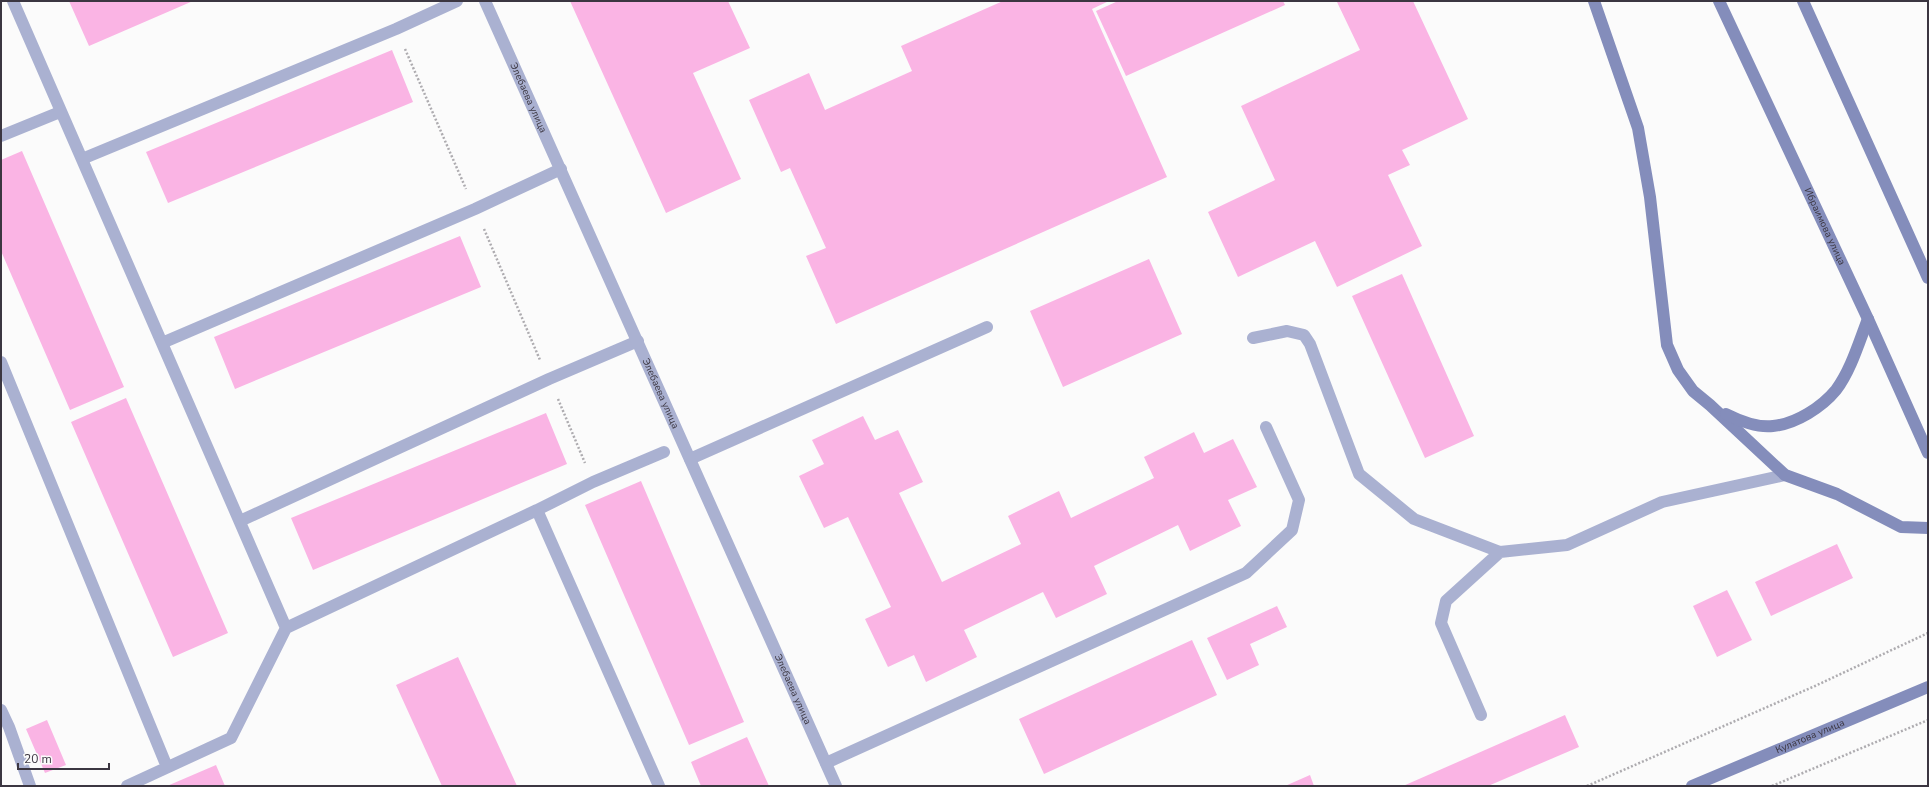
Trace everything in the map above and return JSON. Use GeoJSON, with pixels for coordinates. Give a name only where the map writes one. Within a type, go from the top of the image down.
{"type":"FeatureCollection","features":[{"type":"Feature","properties":{"kind":"main road"},"geometry":{"type":"LineString","coordinates":[[1594,1],[1638,128],[1650,197],[1667,346],[1682,376],[1693,391],[1785,475],[1838,494],[1901,527],[1928,528]]}},
{"type":"Feature","properties":{"kind":"main road","name":"Ибраимова улица"},"geometry":{"type":"LineString","coordinates":[[1719,1],[1868,319],[1928,453]]}},
{"type":"Feature","properties":{"kind":"main road"},"geometry":{"type":"LineString","coordinates":[[1802,1],[1928,278]]}},
{"type":"Feature","properties":{"kind":"main road"},"geometry":{"type":"LineString","coordinates":[[1710,405],[1741,422],[1773,426],[1791,422],[1825,402],[1837,389],[1868,319]]}},
{"type":"Feature","properties":{"kind":"main road","name":"Кулатова улица"},"geometry":{"type":"LineString","coordinates":[[1692,786],[1928,687]]}},
{"type":"Feature","properties":{"kind":"street"},"geometry":{"type":"LineString","coordinates":[[13,1],[60,112],[82,159],[286,628]]}},
{"type":"Feature","properties":{"kind":"street"},"geometry":{"type":"LineString","coordinates":[[82,159],[457,1]]}},
{"type":"Feature","properties":{"kind":"street","name":"Элебаева улица"},"geometry":{"type":"LineString","coordinates":[[485,1],[836,786]]}},
{"type":"Feature","properties":{"kind":"street"},"geometry":{"type":"LineString","coordinates":[[1,136],[60,112]]}},
{"type":"Feature","properties":{"kind":"street"},"geometry":{"type":"LineString","coordinates":[[162,343],[475,209],[561,169]]}},
{"type":"Feature","properties":{"kind":"street"},"geometry":{"type":"LineString","coordinates":[[690,458],[987,327]]}},
{"type":"Feature","properties":{"kind":"street"},"geometry":{"type":"LineString","coordinates":[[1253,338],[1287,331],[1304,335],[1310,344],[1359,474],[1414,519],[1500,552],[1567,545],[1662,502],[1785,475]]}},
{"type":"Feature","properties":{"kind":"street"},"geometry":{"type":"LineString","coordinates":[[240,521],[549,379],[638,341]]}},
{"type":"Feature","properties":{"kind":"street"},"geometry":{"type":"LineString","coordinates":[[1,362],[167,767]]}},
{"type":"Feature","properties":{"kind":"street"},"geometry":{"type":"LineString","coordinates":[[826,763],[1246,573],[1292,530],[1299,500],[1266,427]]}},
{"type":"Feature","properties":{"kind":"street"},"geometry":{"type":"LineString","coordinates":[[127,786],[231,738],[286,628],[537,510],[593,482],[664,452]]}},
{"type":"Feature","properties":{"kind":"street"},"geometry":{"type":"LineString","coordinates":[[537,510],[659,786]]}},
{"type":"Feature","properties":{"kind":"street"},"geometry":{"type":"LineString","coordinates":[[1481,715],[1441,623],[1446,601],[1500,552]]}},
{"type":"Feature","properties":{"kind":"street"},"geometry":{"type":"LineString","coordinates":[[1,710],[9,727],[30,786]]}},
{"type":"Feature","properties":{"kind":"path"},"geometry":{"type":"LineString","coordinates":[[396,28],[593,482]]}},
{"type":"Feature","properties":{"kind":"path"},"geometry":{"type":"LineString","coordinates":[[1587,786],[1815,686],[1928,633]]}},
{"type":"Feature","properties":{"kind":"path"},"geometry":{"type":"LineString","coordinates":[[1772,786],[1928,720]]}},
{"type":"Feature","properties":{"kind":"building"},"geometry":{"type":"Polygon","coordinates":[[[69,1],[193,1],[89,46],[69,1]]]}},
{"type":"Feature","properties":{"kind":"building"},"geometry":{"type":"Polygon","coordinates":[[[570,1],[728,1],[750,48],[693,73],[741,179],[666,213],[570,1]]]}},
{"type":"Feature","properties":{"kind":"building"},"geometry":{"type":"Polygon","coordinates":[[[1003,1],[1109,1],[1092,9],[1167,177],[836,324],[806,256],[826,248],[790,168],[781,172],[749,100],[809,73],[825,110],[912,71],[901,46],[1003,1]]]}},
{"type":"Feature","properties":{"kind":"building"},"geometry":{"type":"Polygon","coordinates":[[[1118,1],[1283,1],[1285,5],[1126,76],[1096,11],[1118,1]]]}},
{"type":"Feature","properties":{"kind":"building"},"geometry":{"type":"Polygon","coordinates":[[[1413,1],[1468,119],[1402,150],[1410,165],[1388,175],[1422,246],[1337,287],[1315,241],[1238,277],[1208,212],[1275,180],[1241,106],[1360,50],[1337,2],[1413,1]]]}},
{"type":"Feature","properties":{"kind":"building"},"geometry":{"type":"Polygon","coordinates":[[[392,50],[413,102],[168,203],[146,152],[392,50]]]}},
{"type":"Feature","properties":{"kind":"building"},"geometry":{"type":"Polygon","coordinates":[[[22,151],[124,387],[70,410],[1,251],[1,160],[22,151]]]}},
{"type":"Feature","properties":{"kind":"building"},"geometry":{"type":"Polygon","coordinates":[[[460,236],[481,287],[235,389],[214,337],[460,236]]]}},
{"type":"Feature","properties":{"kind":"building"},"geometry":{"type":"Polygon","coordinates":[[[1149,259],[1182,334],[1063,387],[1030,311],[1149,259]]]}},
{"type":"Feature","properties":{"kind":"building"},"geometry":{"type":"Polygon","coordinates":[[[1402,274],[1474,436],[1425,458],[1352,296],[1402,274]]]}},
{"type":"Feature","properties":{"kind":"building"},"geometry":{"type":"Polygon","coordinates":[[[126,398],[228,633],[173,657],[71,422],[126,398]]]}},
{"type":"Feature","properties":{"kind":"building"},"geometry":{"type":"Polygon","coordinates":[[[546,413],[567,464],[313,570],[291,518],[546,413]]]}},
{"type":"Feature","properties":{"kind":"building"},"geometry":{"type":"Polygon","coordinates":[[[863,416],[875,440],[898,430],[923,482],[899,493],[942,582],[1021,544],[1008,516],[1059,491],[1071,518],[1154,478],[1144,457],[1194,432],[1204,453],[1233,439],[1257,487],[1228,500],[1241,526],[1190,551],[1178,525],[1094,566],[1107,594],[1056,618],[1043,592],[964,630],[977,657],[926,682],[914,655],[888,667],[865,619],[891,607],[848,517],[824,528],[799,476],[824,464],[812,440],[863,416]]]}},
{"type":"Feature","properties":{"kind":"building"},"geometry":{"type":"Polygon","coordinates":[[[641,481],[744,722],[689,745],[585,505],[641,481]]]}},
{"type":"Feature","properties":{"kind":"building"},"geometry":{"type":"Polygon","coordinates":[[[1837,544],[1853,578],[1771,616],[1755,582],[1837,544]]]}},
{"type":"Feature","properties":{"kind":"building"},"geometry":{"type":"Polygon","coordinates":[[[1727,590],[1752,640],[1717,657],[1693,606],[1727,590]]]}},
{"type":"Feature","properties":{"kind":"building"},"geometry":{"type":"Polygon","coordinates":[[[1277,606],[1287,627],[1250,644],[1259,665],[1227,680],[1207,638],[1277,606]]]}},
{"type":"Feature","properties":{"kind":"building"},"geometry":{"type":"Polygon","coordinates":[[[1192,640],[1217,695],[1044,774],[1019,719],[1192,640]]]}},
{"type":"Feature","properties":{"kind":"building"},"geometry":{"type":"Polygon","coordinates":[[[458,657],[517,786],[442,786],[396,685],[458,657]]]}},
{"type":"Feature","properties":{"kind":"building"},"geometry":{"type":"Polygon","coordinates":[[[1565,715],[1579,747],[1488,786],[1403,786],[1565,715]]]}},
{"type":"Feature","properties":{"kind":"building"},"geometry":{"type":"Polygon","coordinates":[[[47,720],[66,765],[45,773],[26,729],[47,720]]]}},
{"type":"Feature","properties":{"kind":"building"},"geometry":{"type":"Polygon","coordinates":[[[747,737],[769,786],[701,786],[691,762],[747,737]]]}},
{"type":"Feature","properties":{"kind":"building"},"geometry":{"type":"Polygon","coordinates":[[[216,765],[225,786],[167,786],[216,765]]]}},
{"type":"Feature","properties":{"kind":"building"},"geometry":{"type":"Polygon","coordinates":[[[1310,775],[1314,786],[1285,786],[1310,775]]]}}]}
